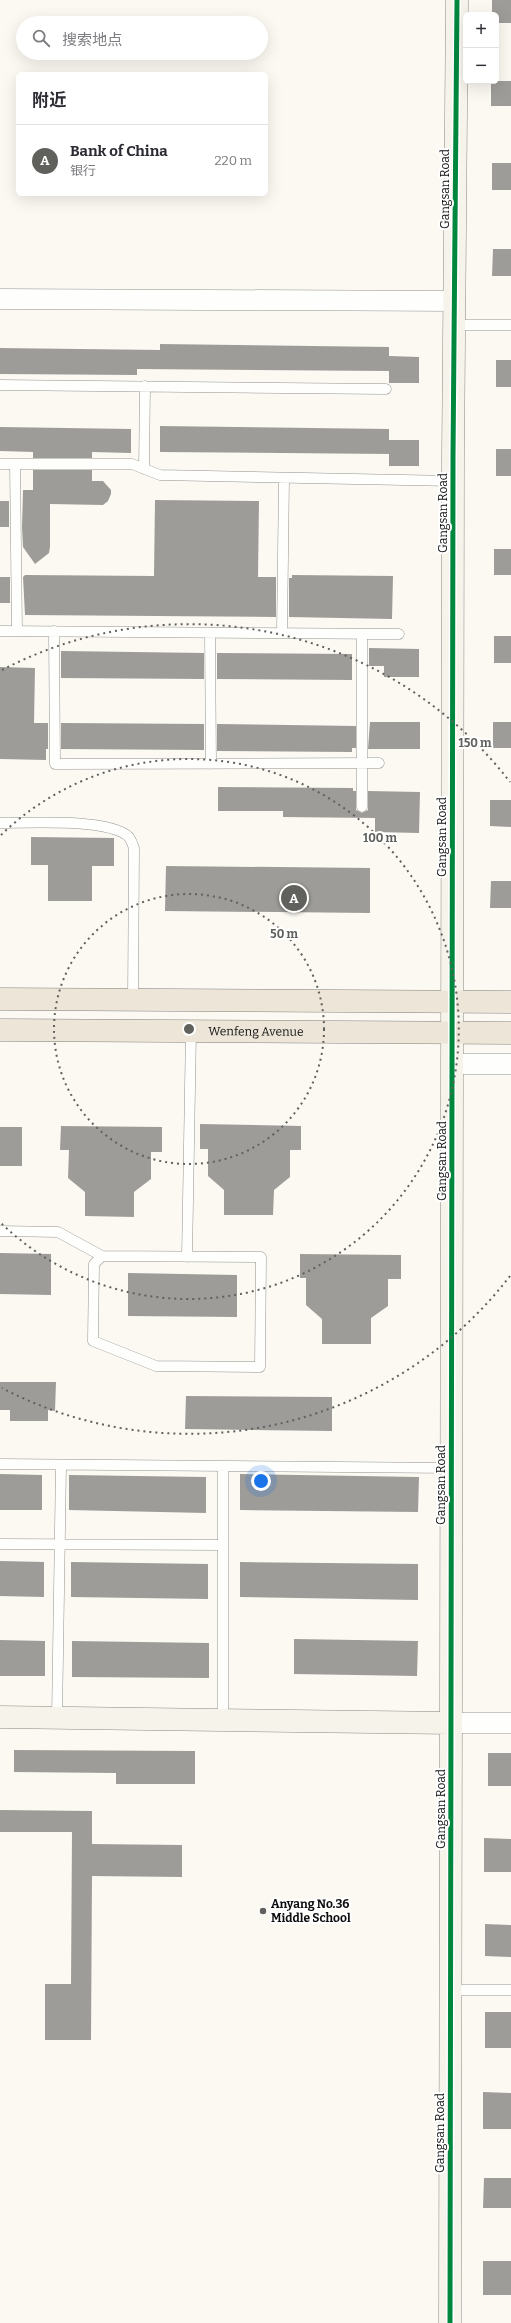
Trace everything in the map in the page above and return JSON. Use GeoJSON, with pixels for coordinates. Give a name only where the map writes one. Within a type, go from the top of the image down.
{"type":"FeatureCollection","features":[{"type":"Feature","properties":{"kind":"main road"},"geometry":{"type":"LineString","coordinates":[[0,999],[511,1002]]}},
{"type":"Feature","properties":{"kind":"main road","name":"Wenfeng Avenue"},"geometry":{"type":"LineString","coordinates":[[0,1030],[511,1033]]}},
{"type":"Feature","properties":{"kind":"street","name":"Gangsan Road"},"geometry":{"type":"LineString","coordinates":[[450,2323],[453,481],[457,0]]}},
{"type":"Feature","properties":{"kind":"street"},"geometry":{"type":"LineString","coordinates":[[0,299],[454,301]]}},
{"type":"Feature","properties":{"kind":"street"},"geometry":{"type":"LineString","coordinates":[[452,1064],[511,1064]]}},
{"type":"Feature","properties":{"kind":"street"},"geometry":{"type":"LineString","coordinates":[[0,1717],[511,1723]]}},
{"type":"Feature","properties":{"kind":"lane"},"geometry":{"type":"LineString","coordinates":[[454,325],[511,325]]}},
{"type":"Feature","properties":{"kind":"lane"},"geometry":{"type":"LineString","coordinates":[[0,385],[386,390]]}},
{"type":"Feature","properties":{"kind":"lane"},"geometry":{"type":"LineString","coordinates":[[144,469],[145,386]]}},
{"type":"Feature","properties":{"kind":"lane"},"geometry":{"type":"LineString","coordinates":[[0,464],[132,464],[160,476],[453,481]]}},
{"type":"Feature","properties":{"kind":"lane"},"geometry":{"type":"LineString","coordinates":[[15,464],[17,631]]}},
{"type":"Feature","properties":{"kind":"lane"},"geometry":{"type":"LineString","coordinates":[[282,633],[284,478]]}},
{"type":"Feature","properties":{"kind":"lane"},"geometry":{"type":"LineString","coordinates":[[0,631],[399,634]]}},
{"type":"Feature","properties":{"kind":"lane"},"geometry":{"type":"LineString","coordinates":[[54,631],[55,764],[379,763]]}},
{"type":"Feature","properties":{"kind":"lane"},"geometry":{"type":"LineString","coordinates":[[210,632],[211,764]]}},
{"type":"Feature","properties":{"kind":"lane"},"geometry":{"type":"LineString","coordinates":[[362,634],[362,807]]}},
{"type":"Feature","properties":{"kind":"lane"},"geometry":{"type":"LineString","coordinates":[[0,822],[85,824],[116,830],[129,838],[134,848],[133,1000]]}},
{"type":"Feature","properties":{"kind":"lane"},"geometry":{"type":"LineString","coordinates":[[187,1257],[191,1031]]}},
{"type":"Feature","properties":{"kind":"lane"},"geometry":{"type":"LineString","coordinates":[[0,1231],[58,1232],[102,1256],[261,1257],[260,1367],[156,1366],[93,1341],[94,1264],[102,1256]]}},
{"type":"Feature","properties":{"kind":"lane"},"geometry":{"type":"LineString","coordinates":[[0,1464],[451,1468]]}},
{"type":"Feature","properties":{"kind":"lane"},"geometry":{"type":"LineString","coordinates":[[57,1718],[61,1465]]}},
{"type":"Feature","properties":{"kind":"lane"},"geometry":{"type":"LineString","coordinates":[[223,1466],[223,1720]]}},
{"type":"Feature","properties":{"kind":"lane"},"geometry":{"type":"LineString","coordinates":[[0,1544],[223,1545]]}},
{"type":"Feature","properties":{"kind":"lane"},"geometry":{"type":"LineString","coordinates":[[450,1990],[511,1990]]}},
{"type":"Feature","properties":{"kind":"building"},"geometry":{"type":"Polygon","coordinates":[[[492,0],[511,0],[511,23],[499,23],[499,12],[492,12],[492,0]]]}},
{"type":"Feature","properties":{"kind":"building"},"geometry":{"type":"Polygon","coordinates":[[[499,81],[511,81],[511,106],[491,106],[491,84],[499,84],[499,81]]]}},
{"type":"Feature","properties":{"kind":"building"},"geometry":{"type":"Polygon","coordinates":[[[492,163],[511,163],[511,190],[492,190],[492,163]]]}},
{"type":"Feature","properties":{"kind":"building"},"geometry":{"type":"Polygon","coordinates":[[[493,249],[511,249],[511,276],[492,276],[493,249]]]}},
{"type":"Feature","properties":{"kind":"building"},"geometry":{"type":"Polygon","coordinates":[[[160,344],[389,347],[389,356],[419,357],[419,383],[389,383],[389,371],[137,369],[137,375],[0,374],[0,348],[160,350],[160,344]]]}},
{"type":"Feature","properties":{"kind":"building"},"geometry":{"type":"Polygon","coordinates":[[[496,360],[511,360],[511,387],[496,387],[496,360]]]}},
{"type":"Feature","properties":{"kind":"building"},"geometry":{"type":"Polygon","coordinates":[[[160,426],[389,429],[389,440],[419,440],[419,466],[389,466],[389,454],[160,452],[160,426]]]}},
{"type":"Feature","properties":{"kind":"building"},"geometry":{"type":"Polygon","coordinates":[[[0,427],[131,429],[131,453],[92,452],[92,458],[33,458],[33,452],[0,451],[0,427]]]}},
{"type":"Feature","properties":{"kind":"building"},"geometry":{"type":"Polygon","coordinates":[[[496,449],[511,449],[511,476],[496,476],[496,449]]]}},
{"type":"Feature","properties":{"kind":"building"},"geometry":{"type":"Polygon","coordinates":[[[33,470],[92,470],[92,481],[103,481],[111,490],[108,501],[103,505],[50,504],[49,553],[35,564],[23,547],[22,527],[23,490],[33,490],[33,470]]]}},
{"type":"Feature","properties":{"kind":"building"},"geometry":{"type":"Polygon","coordinates":[[[155,500],[259,501],[258,577],[276,577],[276,617],[25,615],[23,577],[25,575],[154,576],[155,500]]]}},
{"type":"Feature","properties":{"kind":"building"},"geometry":{"type":"Polygon","coordinates":[[[0,501],[9,501],[9,527],[0,527],[0,501]]]}},
{"type":"Feature","properties":{"kind":"building"},"geometry":{"type":"Polygon","coordinates":[[[494,549],[511,549],[511,575],[494,575],[494,549]]]}},
{"type":"Feature","properties":{"kind":"building"},"geometry":{"type":"Polygon","coordinates":[[[292,575],[393,576],[392,619],[289,617],[289,578],[292,578],[292,575]]]}},
{"type":"Feature","properties":{"kind":"building"},"geometry":{"type":"Polygon","coordinates":[[[0,577],[10,577],[10,603],[0,603],[0,577]]]}},
{"type":"Feature","properties":{"kind":"building"},"geometry":{"type":"Polygon","coordinates":[[[494,636],[511,636],[511,663],[494,663],[494,636]]]}},
{"type":"Feature","properties":{"kind":"building"},"geometry":{"type":"Polygon","coordinates":[[[369,648],[419,649],[419,677],[384,677],[384,666],[369,666],[369,648]]]}},
{"type":"Feature","properties":{"kind":"building"},"geometry":{"type":"Polygon","coordinates":[[[61,651],[204,653],[204,679],[61,678],[61,651]]]}},
{"type":"Feature","properties":{"kind":"building"},"geometry":{"type":"Polygon","coordinates":[[[217,653],[352,654],[352,680],[217,679],[217,653]]]}},
{"type":"Feature","properties":{"kind":"building"},"geometry":{"type":"Polygon","coordinates":[[[0,667],[35,668],[34,723],[48,723],[48,749],[46,749],[46,760],[0,759],[0,667]]]}},
{"type":"Feature","properties":{"kind":"building"},"geometry":{"type":"Polygon","coordinates":[[[370,722],[420,722],[420,749],[368,749],[370,722]]]}},
{"type":"Feature","properties":{"kind":"building"},"geometry":{"type":"Polygon","coordinates":[[[493,722],[511,722],[511,748],[493,748],[493,722]]]}},
{"type":"Feature","properties":{"kind":"building"},"geometry":{"type":"Polygon","coordinates":[[[61,723],[204,724],[204,750],[61,749],[61,723]]]}},
{"type":"Feature","properties":{"kind":"building"},"geometry":{"type":"Polygon","coordinates":[[[217,724],[356,726],[356,748],[352,748],[352,752],[217,751],[217,724]]]}},
{"type":"Feature","properties":{"kind":"building"},"geometry":{"type":"Polygon","coordinates":[[[218,787],[353,788],[353,791],[356,791],[356,810],[362,813],[368,810],[368,791],[420,792],[419,833],[375,832],[375,818],[283,817],[283,811],[218,811],[218,787]]]}},
{"type":"Feature","properties":{"kind":"building"},"geometry":{"type":"Polygon","coordinates":[[[490,800],[511,800],[511,827],[490,826],[490,800]]]}},
{"type":"Feature","properties":{"kind":"building"},"geometry":{"type":"Polygon","coordinates":[[[31,837],[114,838],[114,866],[92,866],[92,901],[48,901],[48,865],[31,865],[31,837]]]}},
{"type":"Feature","properties":{"kind":"building"},"geometry":{"type":"Polygon","coordinates":[[[166,866],[370,868],[370,913],[165,911],[166,866]]]}},
{"type":"Feature","properties":{"kind":"building"},"geometry":{"type":"Polygon","coordinates":[[[491,881],[511,881],[511,908],[490,908],[491,881]]]}},
{"type":"Feature","properties":{"kind":"building"},"geometry":{"type":"Polygon","coordinates":[[[200,1124],[301,1126],[301,1150],[290,1150],[290,1177],[274,1190],[273,1215],[224,1215],[224,1190],[208,1176],[208,1149],[200,1149],[200,1124]]]}},
{"type":"Feature","properties":{"kind":"building"},"geometry":{"type":"Polygon","coordinates":[[[61,1126],[162,1127],[162,1152],[151,1152],[151,1179],[134,1192],[134,1217],[85,1216],[85,1192],[68,1178],[69,1150],[60,1150],[61,1126]]]}},
{"type":"Feature","properties":{"kind":"building"},"geometry":{"type":"Polygon","coordinates":[[[0,1127],[22,1127],[22,1166],[0,1166],[0,1127]]]}},
{"type":"Feature","properties":{"kind":"building"},"geometry":{"type":"Polygon","coordinates":[[[0,1253],[51,1254],[51,1295],[0,1294],[0,1253]]]}},
{"type":"Feature","properties":{"kind":"building"},"geometry":{"type":"Polygon","coordinates":[[[300,1254],[401,1255],[401,1279],[388,1279],[388,1306],[371,1318],[371,1344],[322,1344],[322,1319],[306,1305],[306,1278],[300,1278],[300,1254]]]}},
{"type":"Feature","properties":{"kind":"building"},"geometry":{"type":"Polygon","coordinates":[[[128,1273],[237,1275],[237,1317],[128,1316],[128,1273]]]}},
{"type":"Feature","properties":{"kind":"building"},"geometry":{"type":"Polygon","coordinates":[[[0,1382],[56,1382],[55,1411],[48,1410],[48,1421],[10,1421],[10,1410],[0,1410],[0,1382]]]}},
{"type":"Feature","properties":{"kind":"building"},"geometry":{"type":"Polygon","coordinates":[[[186,1396],[332,1397],[332,1431],[185,1429],[186,1396]]]}},
{"type":"Feature","properties":{"kind":"building"},"geometry":{"type":"Polygon","coordinates":[[[0,1474],[42,1475],[42,1510],[0,1510],[0,1474]]]}},
{"type":"Feature","properties":{"kind":"building"},"geometry":{"type":"Polygon","coordinates":[[[240,1474],[419,1477],[418,1512],[240,1510],[240,1474]]]}},
{"type":"Feature","properties":{"kind":"building"},"geometry":{"type":"Polygon","coordinates":[[[69,1475],[206,1477],[206,1513],[69,1510],[69,1475]]]}},
{"type":"Feature","properties":{"kind":"building"},"geometry":{"type":"Polygon","coordinates":[[[0,1561],[44,1562],[44,1597],[0,1596],[0,1561]]]}},
{"type":"Feature","properties":{"kind":"building"},"geometry":{"type":"Polygon","coordinates":[[[71,1562],[208,1564],[208,1599],[71,1597],[71,1562]]]}},
{"type":"Feature","properties":{"kind":"building"},"geometry":{"type":"Polygon","coordinates":[[[240,1562],[418,1564],[418,1600],[240,1597],[240,1562]]]}},
{"type":"Feature","properties":{"kind":"building"},"geometry":{"type":"Polygon","coordinates":[[[294,1639],[418,1641],[417,1676],[294,1674],[294,1639]]]}},
{"type":"Feature","properties":{"kind":"building"},"geometry":{"type":"Polygon","coordinates":[[[0,1640],[45,1641],[45,1676],[0,1676],[0,1640]]]}},
{"type":"Feature","properties":{"kind":"building"},"geometry":{"type":"Polygon","coordinates":[[[72,1641],[209,1643],[209,1678],[72,1677],[72,1641]]]}},
{"type":"Feature","properties":{"kind":"building"},"geometry":{"type":"Polygon","coordinates":[[[14,1750],[195,1751],[195,1784],[116,1784],[116,1773],[14,1772],[14,1750]]]}},
{"type":"Feature","properties":{"kind":"building"},"geometry":{"type":"Polygon","coordinates":[[[488,1753],[511,1753],[511,1786],[488,1786],[488,1753]]]}},
{"type":"Feature","properties":{"kind":"building"},"geometry":{"type":"Polygon","coordinates":[[[0,1810],[92,1811],[92,1844],[182,1845],[182,1877],[92,1876],[91,2040],[45,2040],[45,1984],[71,1984],[72,1832],[0,1832],[0,1810]]]}},
{"type":"Feature","properties":{"kind":"building"},"geometry":{"type":"Polygon","coordinates":[[[484,1838],[511,1839],[511,1872],[484,1872],[484,1838]]]}},
{"type":"Feature","properties":{"kind":"building"},"geometry":{"type":"Polygon","coordinates":[[[485,1924],[511,1925],[511,1957],[485,1956],[485,1924]]]}},
{"type":"Feature","properties":{"kind":"building"},"geometry":{"type":"Polygon","coordinates":[[[485,2012],[511,2012],[511,2048],[485,2048],[485,2012]]]}},
{"type":"Feature","properties":{"kind":"building"},"geometry":{"type":"Polygon","coordinates":[[[483,2092],[511,2093],[511,2129],[483,2129],[483,2092]]]}},
{"type":"Feature","properties":{"kind":"building"},"geometry":{"type":"Polygon","coordinates":[[[484,2178],[511,2178],[511,2208],[483,2208],[484,2178]]]}},
{"type":"Feature","properties":{"kind":"building"},"geometry":{"type":"Polygon","coordinates":[[[483,2261],[511,2261],[511,2295],[483,2295],[483,2261]]]}},
{"type":"Feature","properties":{"kind":"cycle path"},"geometry":{"type":"LineString","coordinates":[[450,2323],[453,457],[457,0]]}},
{"type":"Feature","properties":{"kind":"place","name":"Bank of China"},"geometry":{"type":"Point","coordinates":[294,898]}},
{"type":"Feature","properties":{"kind":"place","name":"Anyang No.36 Middle School"},"geometry":{"type":"Point","coordinates":[263,1911]}}]}
